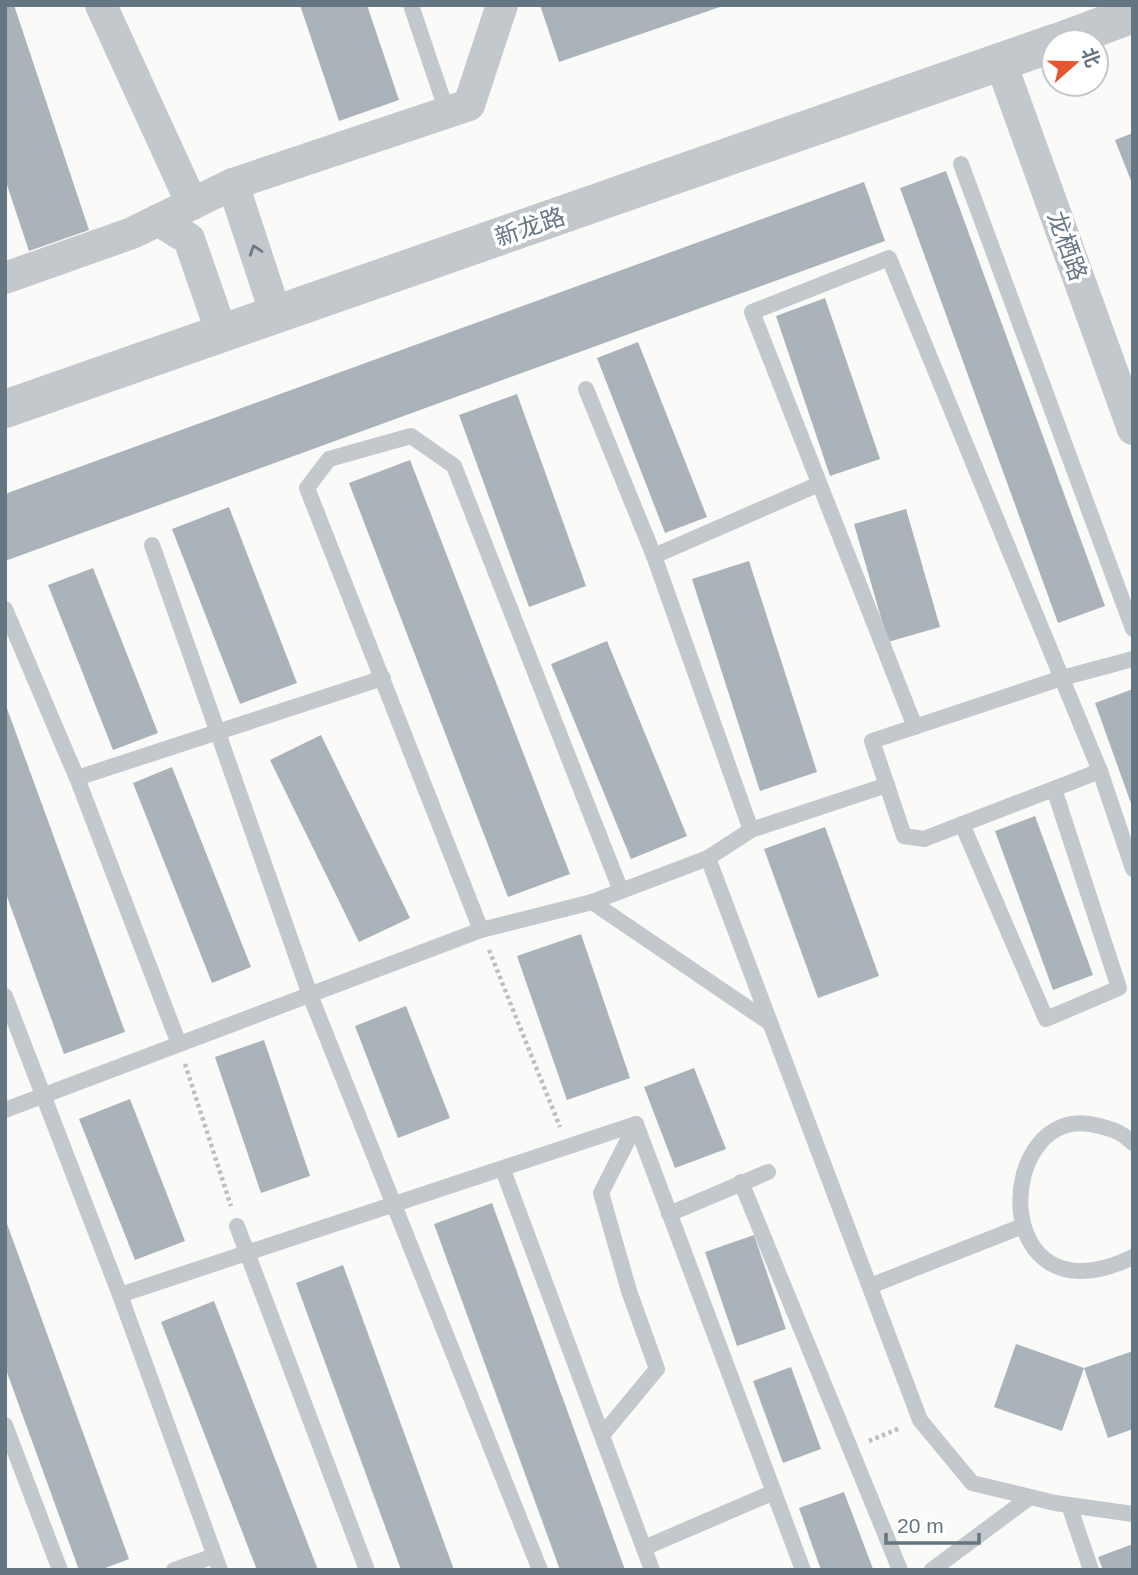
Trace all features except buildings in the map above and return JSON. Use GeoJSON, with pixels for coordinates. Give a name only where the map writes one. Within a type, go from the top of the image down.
{"type":"FeatureCollection","features":[{"type":"Feature","properties":{"kind":"street"},"geometry":{"type":"LineString","coordinates":[[101,5],[192,204]]}},
{"type":"Feature","properties":{"kind":"street"},"geometry":{"type":"LineString","coordinates":[[5,278],[158,220],[233,184],[469,105],[502,5]]}},
{"type":"Feature","properties":{"kind":"street","name":"新龙路"},"geometry":{"type":"LineString","coordinates":[[1094,28],[1133,13]]}},
{"type":"Feature","properties":{"kind":"street","name":"新龙路"},"geometry":{"type":"LineString","coordinates":[[5,409],[1040,49]]}},
{"type":"Feature","properties":{"kind":"street","name":"龙栖路"},"geometry":{"type":"LineString","coordinates":[[1001,63],[1133,429]]}},
{"type":"Feature","properties":{"kind":"street"},"geometry":{"type":"LineString","coordinates":[[233,184],[276,315]]}},
{"type":"Feature","properties":{"kind":"street"},"geometry":{"type":"LineString","coordinates":[[158,220],[188,239],[222,334]]}},
{"type":"Feature","properties":{"kind":"lane"},"geometry":{"type":"LineString","coordinates":[[411,5],[447,112]]}},
{"type":"Feature","properties":{"kind":"lane"},"geometry":{"type":"LineString","coordinates":[[961,164],[1133,629]]}},
{"type":"Feature","properties":{"kind":"lane"},"geometry":{"type":"LineString","coordinates":[[915,727],[752,312],[889,258],[1100,771],[1133,869]]}},
{"type":"Feature","properties":{"kind":"lane"},"geometry":{"type":"LineString","coordinates":[[586,389],[654,556],[751,830]]}},
{"type":"Feature","properties":{"kind":"lane"},"geometry":{"type":"LineString","coordinates":[[481,930],[307,488],[329,459],[411,436],[454,466],[621,891]]}},
{"type":"Feature","properties":{"kind":"lane"},"geometry":{"type":"LineString","coordinates":[[654,556],[819,484]]}},
{"type":"Feature","properties":{"kind":"lane"},"geometry":{"type":"LineString","coordinates":[[152,545],[310,995],[540,1570]]}},
{"type":"Feature","properties":{"kind":"lane"},"geometry":{"type":"LineString","coordinates":[[5,608],[77,778],[179,1044]]}},
{"type":"Feature","properties":{"kind":"lane"},"geometry":{"type":"LineString","coordinates":[[1100,771],[924,839],[904,836],[872,741],[1062,678],[1133,659]]}},
{"type":"Feature","properties":{"kind":"lane"},"geometry":{"type":"LineString","coordinates":[[77,778],[383,678]]}},
{"type":"Feature","properties":{"kind":"lane"},"geometry":{"type":"LineString","coordinates":[[5,1110],[481,930],[592,902],[708,858],[751,830],[887,785]]}},
{"type":"Feature","properties":{"kind":"lane"},"geometry":{"type":"LineString","coordinates":[[962,824],[1046,1018],[1119,988],[1054,789]]}},
{"type":"Feature","properties":{"kind":"lane"},"geometry":{"type":"LineString","coordinates":[[708,858],[920,1420],[972,1483],[1069,1505],[1133,1514]]}},
{"type":"Feature","properties":{"kind":"lane"},"geometry":{"type":"LineString","coordinates":[[592,902],[770,1023]]}},
{"type":"Feature","properties":{"kind":"lane"},"geometry":{"type":"LineString","coordinates":[[5,996],[41,1096],[120,1294],[217,1563],[174,1570]]}},
{"type":"Feature","properties":{"kind":"lane"},"geometry":{"type":"LineString","coordinates":[[120,1294],[636,1124]]}},
{"type":"Feature","properties":{"kind":"lane"},"geometry":{"type":"LineString","coordinates":[[636,1124],[803,1570]]}},
{"type":"Feature","properties":{"kind":"lane"},"geometry":{"type":"LineString","coordinates":[[603,1434],[657,1369],[629,1291],[601,1193],[636,1124]]}},
{"type":"Feature","properties":{"kind":"lane"},"geometry":{"type":"LineString","coordinates":[[1133,1143],[1119,1129],[1075,1124],[1041,1139],[1030,1156],[1021,1186],[1023,1226],[1029,1245],[1040,1257],[1066,1271],[1096,1271],[1133,1257]]}},
{"type":"Feature","properties":{"kind":"lane"},"geometry":{"type":"LineString","coordinates":[[503,1170],[652,1570]]}},
{"type":"Feature","properties":{"kind":"lane"},"geometry":{"type":"LineString","coordinates":[[669,1213],[768,1172]]}},
{"type":"Feature","properties":{"kind":"lane"},"geometry":{"type":"LineString","coordinates":[[741,1182],[900,1570]]}},
{"type":"Feature","properties":{"kind":"lane"},"geometry":{"type":"LineString","coordinates":[[237,1226],[367,1570]]}},
{"type":"Feature","properties":{"kind":"lane"},"geometry":{"type":"LineString","coordinates":[[870,1286],[1023,1226]]}},
{"type":"Feature","properties":{"kind":"lane"},"geometry":{"type":"LineString","coordinates":[[5,1424],[60,1570]]}},
{"type":"Feature","properties":{"kind":"lane"},"geometry":{"type":"LineString","coordinates":[[644,1548],[774,1492]]}},
{"type":"Feature","properties":{"kind":"lane"},"geometry":{"type":"LineString","coordinates":[[932,1570],[1030,1497]]}},
{"type":"Feature","properties":{"kind":"lane"},"geometry":{"type":"LineString","coordinates":[[1069,1505],[1091,1570]]}},
{"type":"Feature","properties":{"kind":"path"},"geometry":{"type":"LineString","coordinates":[[481,930],[568,1147]]}},
{"type":"Feature","properties":{"kind":"path"},"geometry":{"type":"LineString","coordinates":[[179,1044],[237,1226]]}},
{"type":"Feature","properties":{"kind":"path"},"geometry":{"type":"LineString","coordinates":[[850,1449],[920,1420]]}}]}
